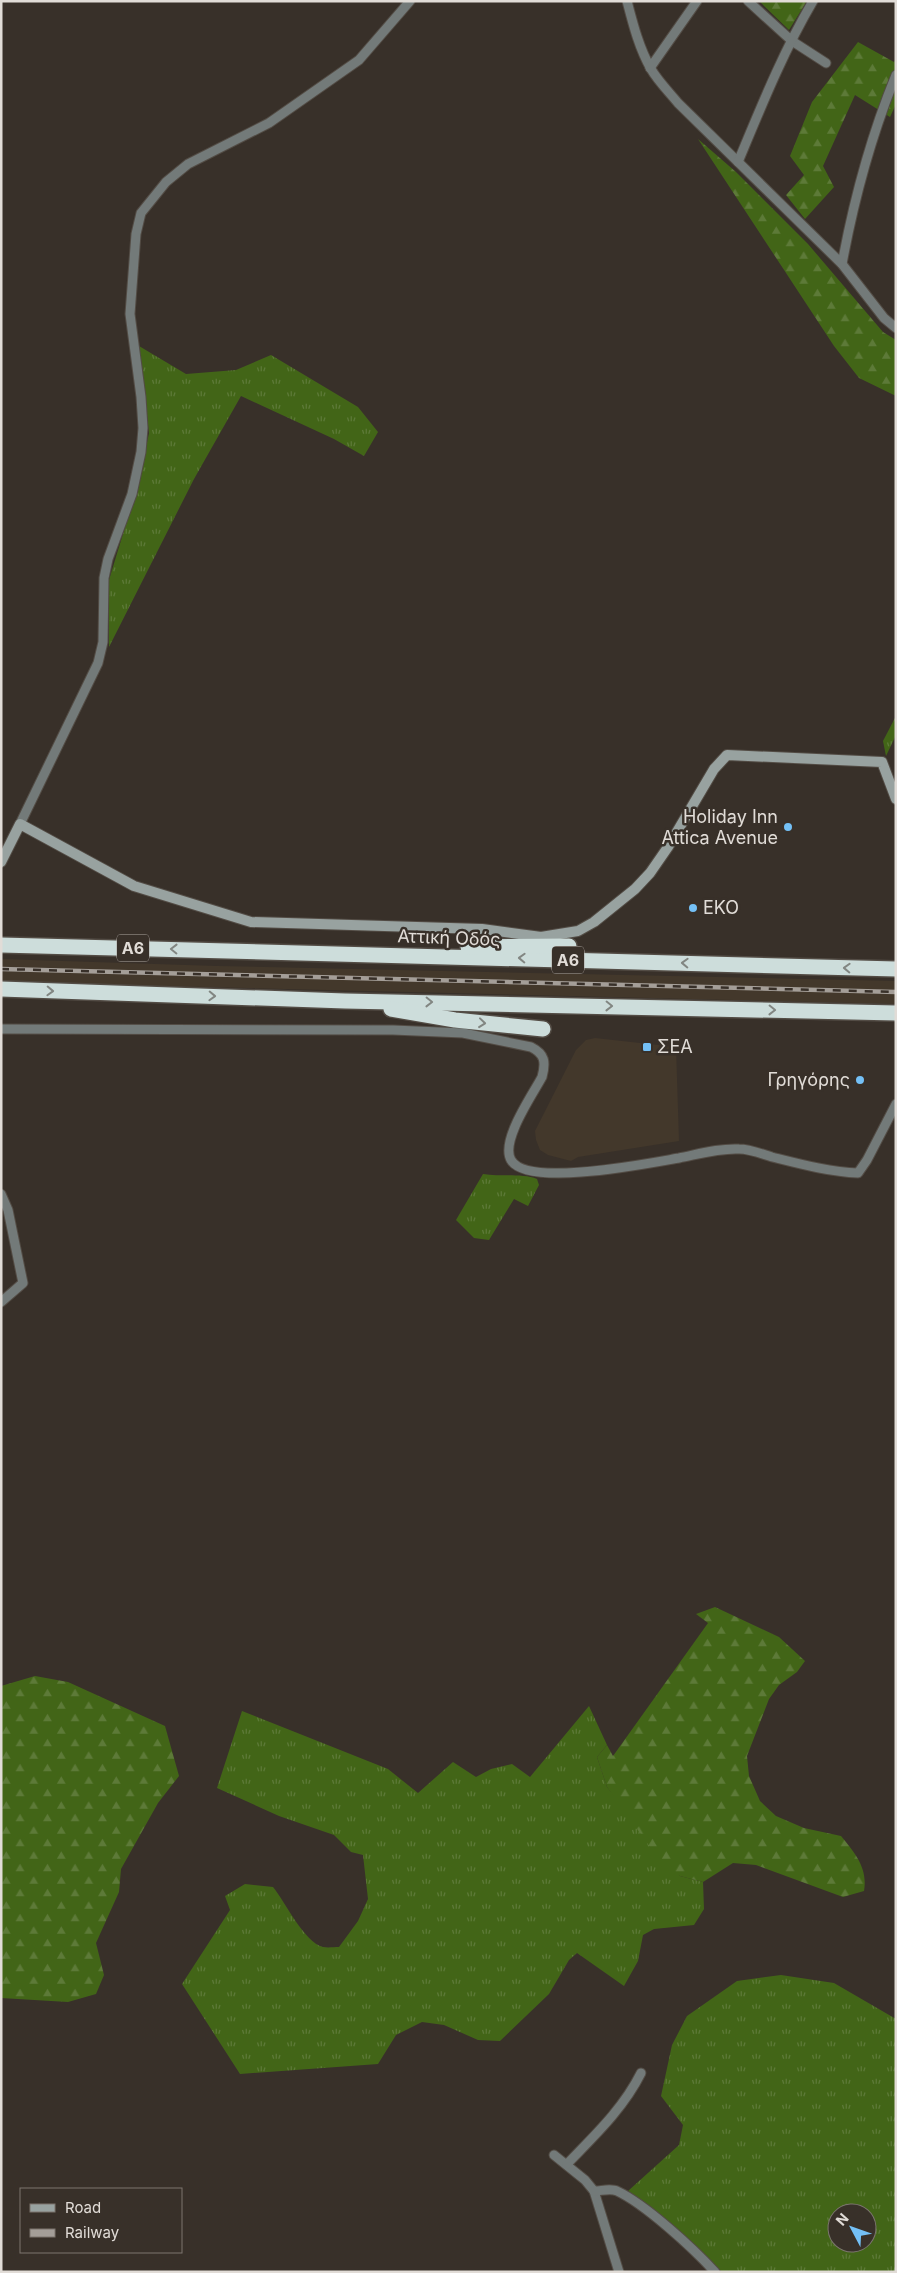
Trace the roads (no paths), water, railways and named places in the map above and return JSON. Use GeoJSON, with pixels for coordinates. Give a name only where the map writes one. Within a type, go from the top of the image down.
{"type":"FeatureCollection","features":[{"type":"Feature","properties":{"kind":"highway"},"geometry":{"type":"LineString","coordinates":[[240,950],[314,944],[462,947],[570,946]]}},
{"type":"Feature","properties":{"kind":"highway","name":"Αττική Οδός"},"geometry":{"type":"LineString","coordinates":[[1,945],[896,969]]}},
{"type":"Feature","properties":{"kind":"highway"},"geometry":{"type":"LineString","coordinates":[[1,989],[345,1001],[896,1012]]}},
{"type":"Feature","properties":{"kind":"highway"},"geometry":{"type":"LineString","coordinates":[[345,1001],[455,1020],[543,1029]]}},
{"type":"Feature","properties":{"kind":"street"},"geometry":{"type":"LineString","coordinates":[[1,862],[98,662],[103,642],[104,578],[108,559],[132,494],[141,452],[143,428],[141,397],[130,314],[136,234],[141,212],[166,182],[188,164],[269,123],[359,60],[410,1]]}},
{"type":"Feature","properties":{"kind":"street"},"geometry":{"type":"LineString","coordinates":[[627,1],[636,34],[650,68],[678,103],[842,264],[884,318],[896,328]]}},
{"type":"Feature","properties":{"kind":"street"},"geometry":{"type":"LineString","coordinates":[[650,68],[697,1]]}},
{"type":"Feature","properties":{"kind":"street"},"geometry":{"type":"LineString","coordinates":[[748,1],[792,41],[826,63]]}},
{"type":"Feature","properties":{"kind":"street"},"geometry":{"type":"LineString","coordinates":[[738,162],[773,77],[813,1]]}},
{"type":"Feature","properties":{"kind":"street"},"geometry":{"type":"LineString","coordinates":[[842,264],[848,228],[872,138],[896,75]]}},
{"type":"Feature","properties":{"kind":"street"},"geometry":{"type":"LineString","coordinates":[[20,824],[134,886],[251,922],[482,929],[540,937],[578,931],[594,922],[635,888],[659,860],[714,769],[727,755],[882,762],[896,799]]}},
{"type":"Feature","properties":{"kind":"street"},"geometry":{"type":"LineString","coordinates":[[1,1028],[393,1030],[463,1033],[531,1047],[539,1051],[544,1060],[542,1077],[512,1135],[508,1148],[511,1160],[517,1167],[528,1171],[597,1172],[718,1150],[741,1149],[794,1162],[858,1173],[896,1104]]}},
{"type":"Feature","properties":{"kind":"street"},"geometry":{"type":"LineString","coordinates":[[1,1194],[8,1210],[22,1283],[1,1302]]}},
{"type":"Feature","properties":{"kind":"street"},"geometry":{"type":"LineString","coordinates":[[567,2164],[632,2092],[641,2073]]}},
{"type":"Feature","properties":{"kind":"street"},"geometry":{"type":"LineString","coordinates":[[554,2155],[567,2164],[594,2191],[619,2272]]}},
{"type":"Feature","properties":{"kind":"street"},"geometry":{"type":"LineString","coordinates":[[594,2191],[615,2190],[635,2203],[674,2234],[716,2272]]}},
{"type":"Feature","properties":{"kind":"railway"},"geometry":{"type":"LineString","coordinates":[[1,969],[896,992]]}},
{"type":"Feature","properties":{"kind":"place","name":"Holiday Inn Attica Avenue"},"geometry":{"type":"Point","coordinates":[788,827]}},
{"type":"Feature","properties":{"kind":"place","name":"EKO"},"geometry":{"type":"Point","coordinates":[693,908]}},
{"type":"Feature","properties":{"kind":"place","name":"ΣΕΑ"},"geometry":{"type":"Point","coordinates":[647,1047]}},
{"type":"Feature","properties":{"kind":"place","name":"Γρηγόρης"},"geometry":{"type":"Point","coordinates":[860,1080]}}]}
